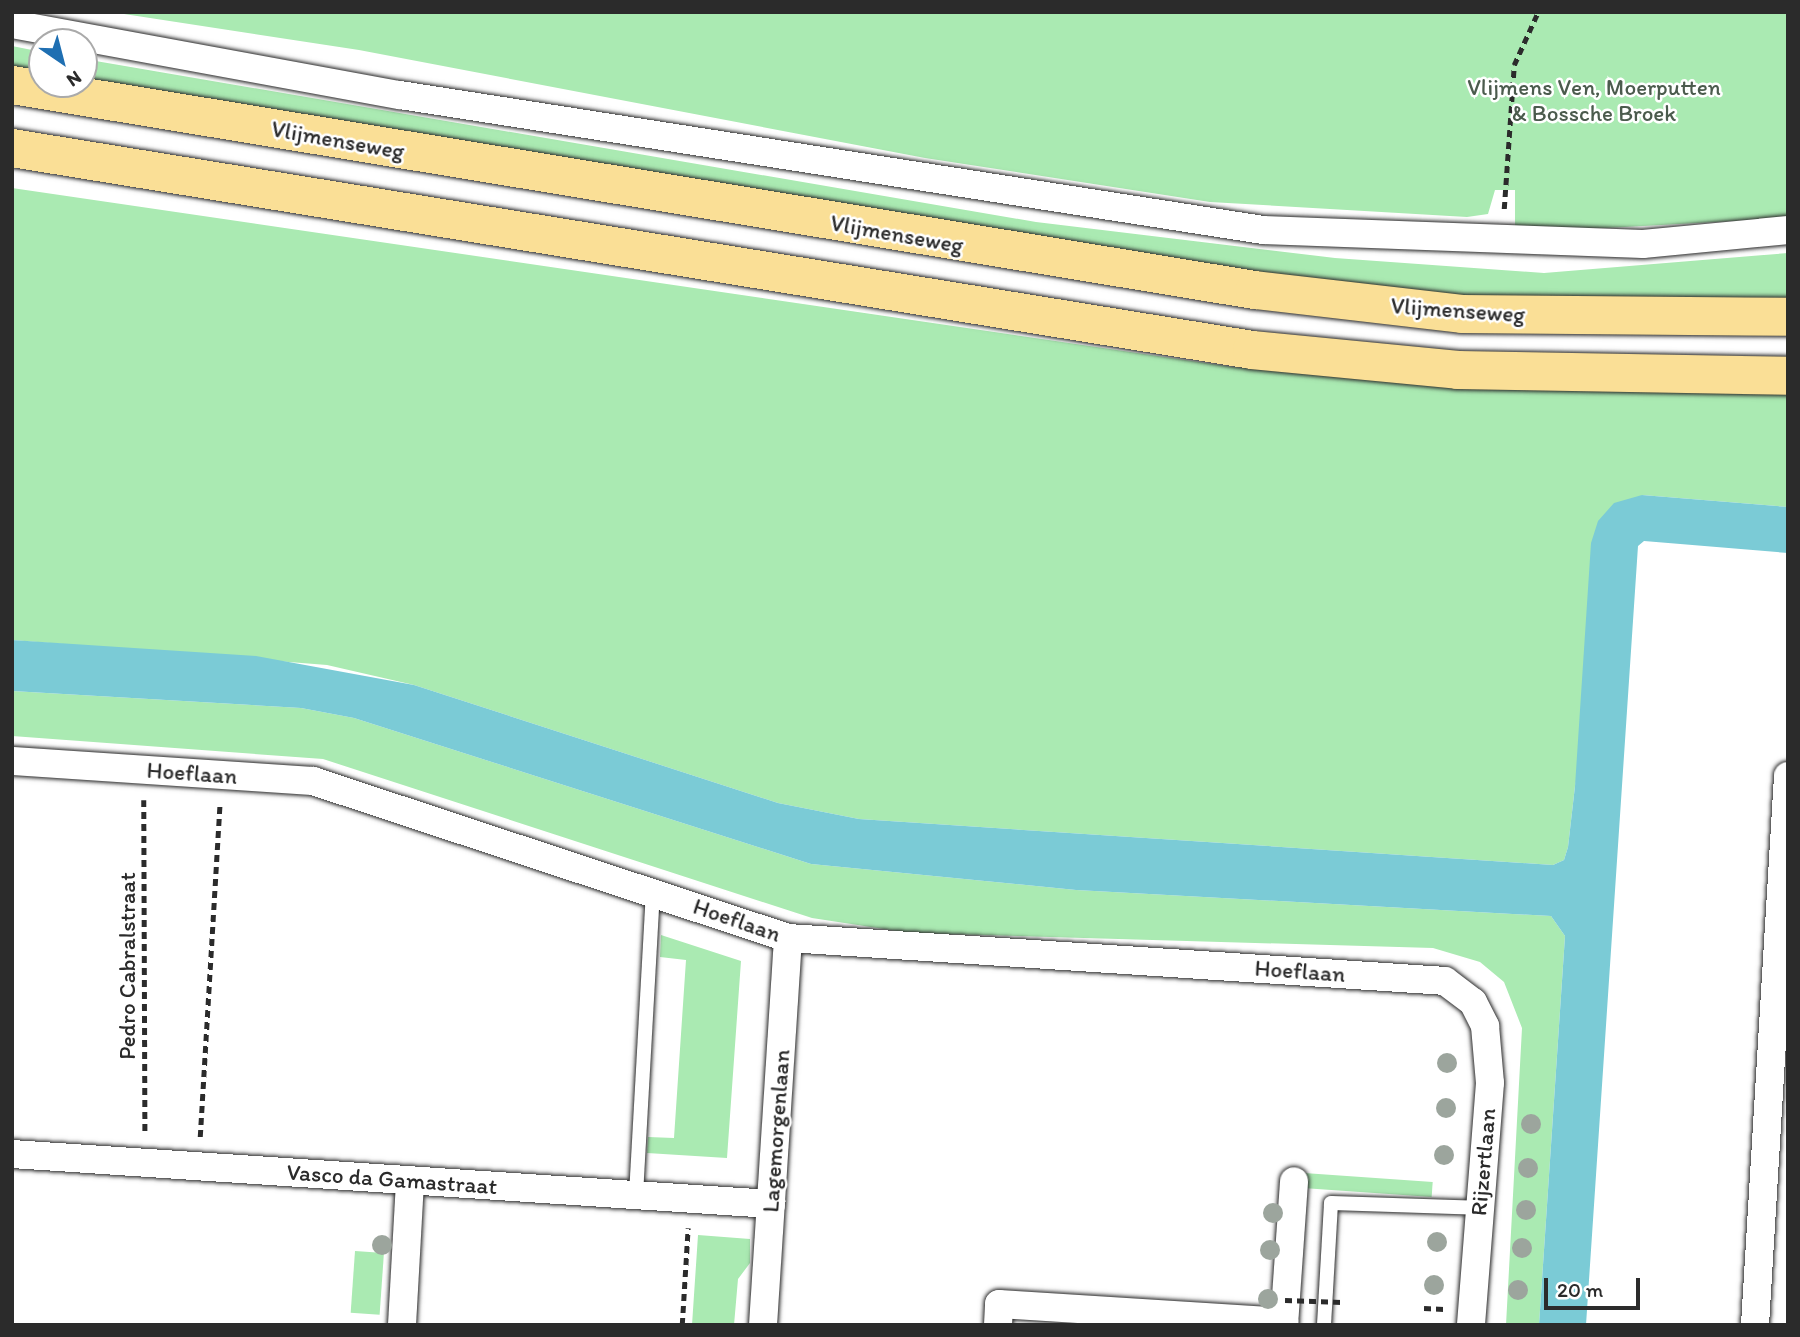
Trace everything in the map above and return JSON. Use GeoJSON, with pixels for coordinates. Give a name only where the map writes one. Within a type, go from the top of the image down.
{"type":"FeatureCollection","features":[{"type":"Feature","properties":{"kind":"main road","name":"Vlijmenseweg"},"geometry":{"type":"LineString","coordinates":[[12,85],[1255,290],[1462,314],[1788,317]]}},
{"type":"Feature","properties":{"kind":"main road"},"geometry":{"type":"LineString","coordinates":[[12,148],[1252,350],[1458,370],[1788,376]]}},
{"type":"Feature","properties":{"kind":"street"},"geometry":{"type":"LineString","coordinates":[[12,24],[414,97],[1263,230],[1643,244],[1788,230]]}},
{"type":"Feature","properties":{"kind":"street","name":"Hoeflaan"},"geometry":{"type":"LineString","coordinates":[[12,761],[313,781],[788,938],[1445,981],[1473,1002]]}},
{"type":"Feature","properties":{"kind":"street"},"geometry":{"type":"LineString","coordinates":[[1755,1325],[1776,1187],[1788,776]]}},
{"type":"Feature","properties":{"kind":"street","name":"Lagemorgenlaan"},"geometry":{"type":"LineString","coordinates":[[763,1325],[788,938]]}},
{"type":"Feature","properties":{"kind":"street","name":"Rijzertlaan"},"geometry":{"type":"LineString","coordinates":[[1471,1325],[1478,1208],[1490,1083],[1485,1026],[1473,1002]]}},
{"type":"Feature","properties":{"kind":"street","name":"Vasco da Gamastraat"},"geometry":{"type":"LineString","coordinates":[[12,1154],[771,1204]]}},
{"type":"Feature","properties":{"kind":"street"},"geometry":{"type":"LineString","coordinates":[[402,1325],[410,1180]]}},
{"type":"Feature","properties":{"kind":"street"},"geometry":{"type":"LineString","coordinates":[[998,1325],[999,1304],[1284,1316],[1294,1181]]}},
{"type":"Feature","properties":{"kind":"lane"},"geometry":{"type":"LineString","coordinates":[[636,1195],[653,892]]}},
{"type":"Feature","properties":{"kind":"lane"},"geometry":{"type":"LineString","coordinates":[[1324,1325],[1331,1203],[1478,1208]]}},
{"type":"Feature","properties":{"kind":"path"},"geometry":{"type":"LineString","coordinates":[[1505,191],[1514,65],[1538,12]]}},
{"type":"Feature","properties":{"kind":"path","name":"Pedro Cabralstraat"},"geometry":{"type":"LineString","coordinates":[[143,770],[145,1163]]}},
{"type":"Feature","properties":{"kind":"path"},"geometry":{"type":"LineString","coordinates":[[198,1166],[222,775]]}},
{"type":"Feature","properties":{"kind":"path"},"geometry":{"type":"LineString","coordinates":[[682,1325],[690,1198]]}},
{"type":"Feature","properties":{"kind":"path"},"geometry":{"type":"LineString","coordinates":[[1284,1316],[1342,1302]]}},
{"type":"Feature","properties":{"kind":"green space","name":"Vlijmens Ven, Moerputten & Bossche Broek"},"geometry":{"type":"Polygon","coordinates":[[[111,12],[1788,12],[1788,218],[1515,233],[1515,190],[1495,190],[1488,214],[1467,217],[1210,202],[925,158],[359,50],[111,12]]]}},
{"type":"Feature","properties":{"kind":"green space"},"geometry":{"type":"Polygon","coordinates":[[[12,46],[28,49],[28,74],[12,71],[12,46]]]}},
{"type":"Feature","properties":{"kind":"green space"},"geometry":{"type":"Polygon","coordinates":[[[98,61],[1036,222],[1335,258],[1544,273],[1788,253],[1788,302],[1439,300],[1198,270],[98,85],[98,61]]]}},
{"type":"Feature","properties":{"kind":"green space"},"geometry":{"type":"Polygon","coordinates":[[[12,188],[1233,367],[1449,385],[1788,394],[1788,507],[1642,495],[1575,786],[1568,847],[1564,860],[1553,865],[859,819],[778,803],[414,685],[327,665],[12,640],[12,188]]]}},
{"type":"Feature","properties":{"kind":"green space"},"geometry":{"type":"Polygon","coordinates":[[[12,691],[301,708],[354,718],[811,864],[1076,890],[1551,916],[1565,936],[1539,1325],[1506,1325],[1522,1028],[1504,982],[1480,962],[1433,948],[910,933],[812,918],[323,759],[12,736],[12,691]]]}},
{"type":"Feature","properties":{"kind":"green space"},"geometry":{"type":"Polygon","coordinates":[[[661,935],[741,961],[727,1158],[647,1153],[648,1137],[674,1138],[686,960],[660,957],[661,935]]]}},
{"type":"Feature","properties":{"kind":"green space"},"geometry":{"type":"Polygon","coordinates":[[[1304,1173],[1433,1182],[1432,1197],[1303,1188],[1304,1173]]]}},
{"type":"Feature","properties":{"kind":"green space"},"geometry":{"type":"Polygon","coordinates":[[[698,1235],[750,1239],[750,1263],[738,1279],[734,1325],[692,1325],[698,1235]]]}},
{"type":"Feature","properties":{"kind":"green space"},"geometry":{"type":"Polygon","coordinates":[[[355,1251],[384,1253],[380,1315],[351,1313],[355,1251]]]}},
{"type":"Feature","properties":{"kind":"water"},"geometry":{"type":"Polygon","coordinates":[[[1642,495],[1788,507],[1788,553],[1644,541],[1638,546],[1586,1325],[1539,1325],[1565,936],[1551,916],[1076,890],[811,864],[354,718],[301,708],[12,691],[12,640],[256,656],[414,685],[778,803],[859,819],[1553,865],[1564,860],[1568,847],[1575,786],[1591,543],[1598,521],[1614,503],[1642,495]]]}}]}
